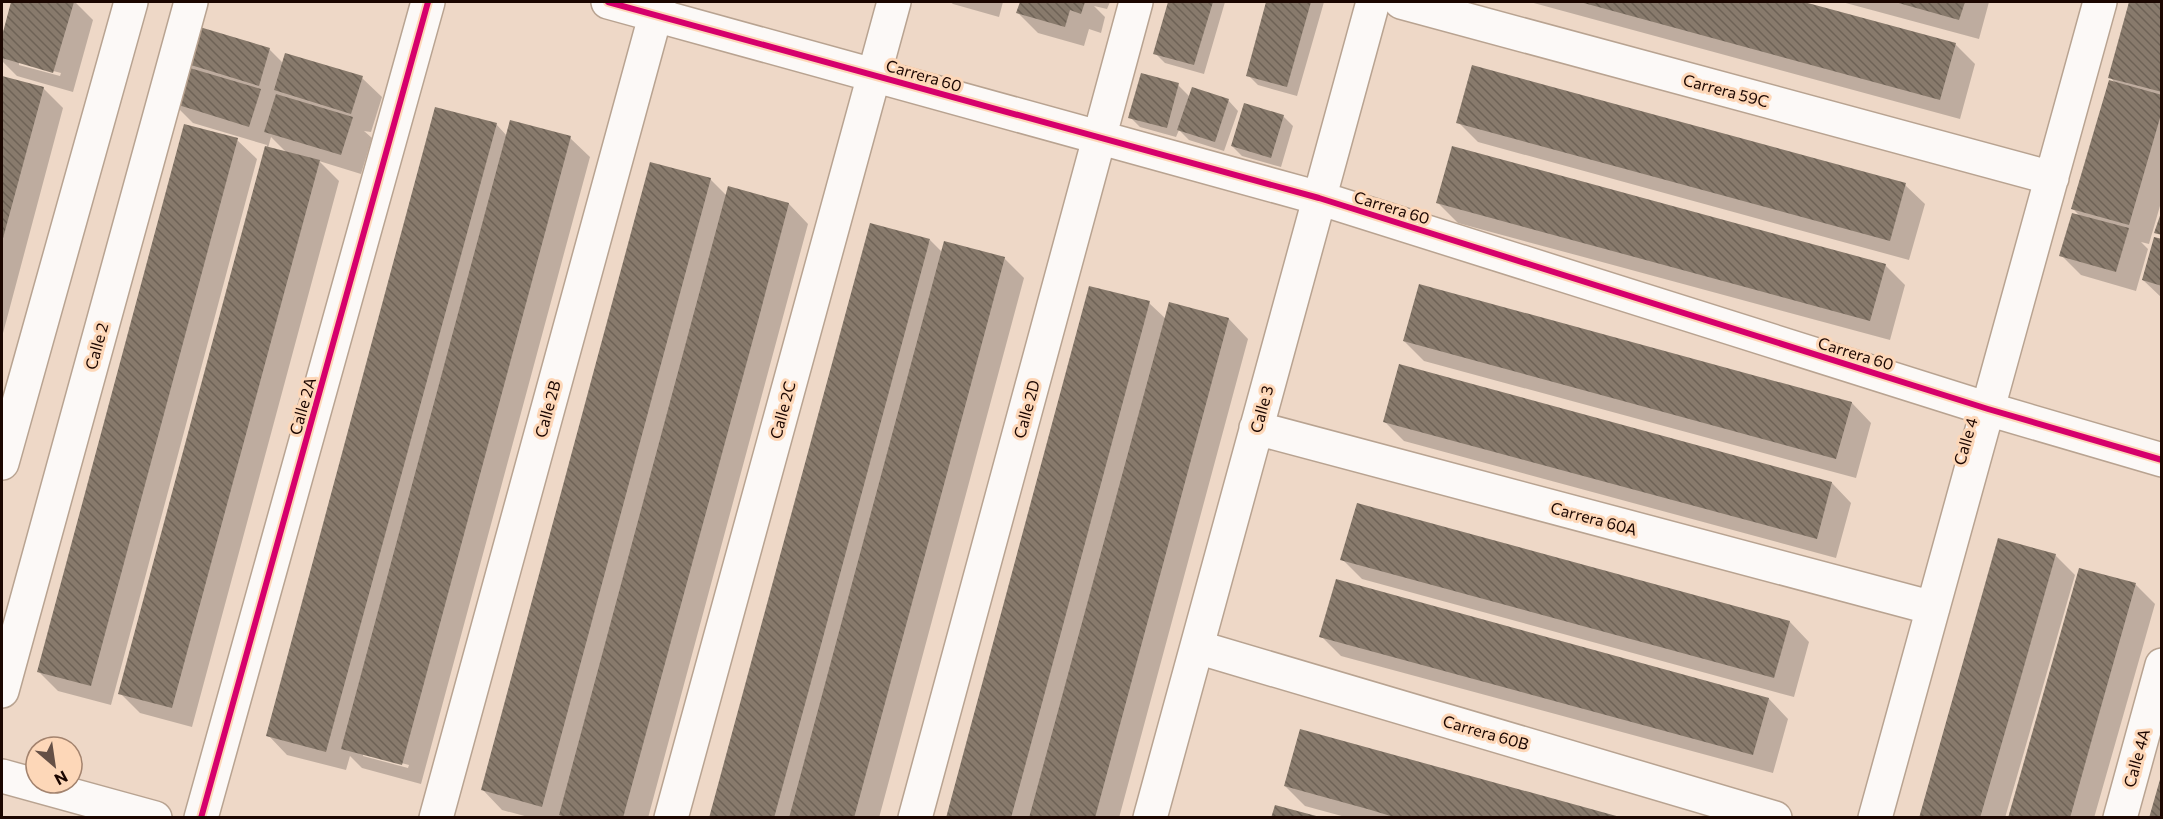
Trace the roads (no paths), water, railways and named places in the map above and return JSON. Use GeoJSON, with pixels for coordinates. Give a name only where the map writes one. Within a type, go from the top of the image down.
{"type":"FeatureCollection","features":[{"type":"Feature","properties":{"kind":"street"},"geometry":{"type":"LineString","coordinates":[[2,463],[131,2]]}},
{"type":"Feature","properties":{"kind":"street","name":"Calle 2"},"geometry":{"type":"LineString","coordinates":[[2,691],[191,2]]}},
{"type":"Feature","properties":{"kind":"street","name":"Calle 2A"},"geometry":{"type":"LineString","coordinates":[[201,818],[428,2]]}},
{"type":"Feature","properties":{"kind":"street","name":"Carrera 60"},"geometry":{"type":"LineString","coordinates":[[608,2],[657,8],[873,75],[1319,198],[1988,409],[2162,460]]}},
{"type":"Feature","properties":{"kind":"street","name":"Calle 2C"},"geometry":{"type":"LineString","coordinates":[[671,818],[894,2]]}},
{"type":"Feature","properties":{"kind":"street","name":"Calle 2D"},"geometry":{"type":"LineString","coordinates":[[915,818],[1136,2]]}},
{"type":"Feature","properties":{"kind":"street","name":"Calle 3"},"geometry":{"type":"LineString","coordinates":[[1150,818],[1373,2]]}},
{"type":"Feature","properties":{"kind":"street","name":"Carrera 59C"},"geometry":{"type":"LineString","coordinates":[[1401,2],[2052,178]]}},
{"type":"Feature","properties":{"kind":"street","name":"Calle 4"},"geometry":{"type":"LineString","coordinates":[[1875,818],[2100,2]]}},
{"type":"Feature","properties":{"kind":"street","name":"Calle 2B"},"geometry":{"type":"LineString","coordinates":[[436,818],[657,8]]}},
{"type":"Feature","properties":{"kind":"street","name":"Carrera 60A"},"geometry":{"type":"LineString","coordinates":[[1256,428],[1933,608]]}},
{"type":"Feature","properties":{"kind":"street","name":"Carrera 60B"},"geometry":{"type":"LineString","coordinates":[[1197,647],[1775,818]]}},
{"type":"Feature","properties":{"kind":"street","name":"Calle 4A"},"geometry":{"type":"LineString","coordinates":[[2120,818],[2162,664]]}},
{"type":"Feature","properties":{"kind":"street"},"geometry":{"type":"LineString","coordinates":[[2,776],[155,818]]}}]}
